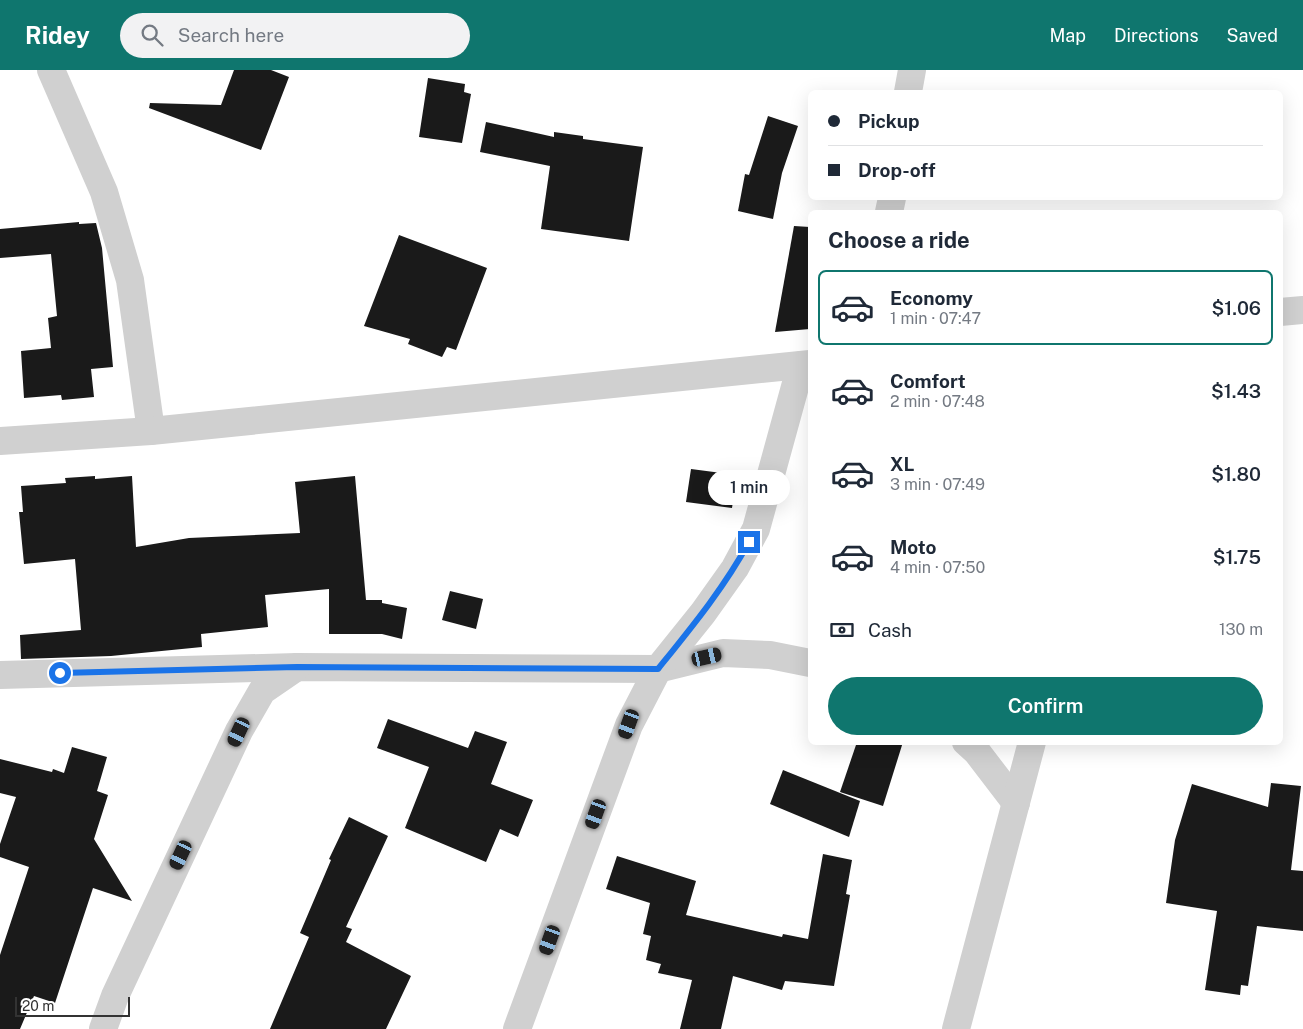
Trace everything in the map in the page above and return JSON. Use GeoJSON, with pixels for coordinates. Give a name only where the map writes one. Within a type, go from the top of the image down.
{"type":"FeatureCollection","features":[{"type":"Feature","properties":{"kind":"street"},"geometry":{"type":"LineString","coordinates":[[51,70],[104,192],[130,280],[151,431]]}},
{"type":"Feature","properties":{"kind":"street"},"geometry":{"type":"LineString","coordinates":[[908,90],[912,70]]}},
{"type":"Feature","properties":{"kind":"street"},"geometry":{"type":"LineString","coordinates":[[1283,312],[1303,310]]}},
{"type":"Feature","properties":{"kind":"street"},"geometry":{"type":"LineString","coordinates":[[0,441],[151,431],[805,364],[756,529],[735,568],[704,613],[658,669],[629,724],[517,1029]]}},
{"type":"Feature","properties":{"kind":"street"},"geometry":{"type":"LineString","coordinates":[[0,675],[297,667],[658,669],[723,653],[770,655],[808,662]]}},
{"type":"Feature","properties":{"kind":"street"},"geometry":{"type":"LineString","coordinates":[[103,1029],[114,996],[239,732],[262,692],[297,667]]}},
{"type":"Feature","properties":{"kind":"street"},"geometry":{"type":"LineString","coordinates":[[969,745],[977,752],[1016,803]]}},
{"type":"Feature","properties":{"kind":"street"},"geometry":{"type":"LineString","coordinates":[[956,1029],[1031,745]]}},
{"type":"Feature","properties":{"kind":"building"},"geometry":{"type":"Polygon","coordinates":[[[234,70],[271,70],[289,77],[261,150],[149,108],[150,103],[221,105],[234,70]]]}},
{"type":"Feature","properties":{"kind":"building"},"geometry":{"type":"Polygon","coordinates":[[[428,78],[465,84],[464,92],[471,94],[462,143],[419,137],[428,78]]]}},
{"type":"Feature","properties":{"kind":"building"},"geometry":{"type":"Polygon","coordinates":[[[768,116],[798,126],[782,173],[773,219],[738,211],[745,174],[749,175],[768,116]]]}},
{"type":"Feature","properties":{"kind":"building"},"geometry":{"type":"Polygon","coordinates":[[[486,122],[554,137],[554,132],[583,136],[583,139],[643,147],[629,241],[541,229],[550,166],[480,152],[486,122]]]}},
{"type":"Feature","properties":{"kind":"building"},"geometry":{"type":"Polygon","coordinates":[[[79,222],[79,224],[96,223],[102,248],[113,367],[91,369],[94,397],[62,400],[61,395],[24,398],[21,351],[51,348],[48,318],[57,316],[51,254],[0,258],[0,229],[79,222]]]}},
{"type":"Feature","properties":{"kind":"building"},"geometry":{"type":"Polygon","coordinates":[[[794,226],[808,227],[808,329],[775,332],[794,226]]]}},
{"type":"Feature","properties":{"kind":"building"},"geometry":{"type":"Polygon","coordinates":[[[399,235],[487,268],[456,350],[447,347],[442,357],[408,344],[410,339],[364,326],[399,235]]]}},
{"type":"Feature","properties":{"kind":"building"},"geometry":{"type":"Polygon","coordinates":[[[691,469],[737,475],[732,508],[686,502],[691,469]]]}},
{"type":"Feature","properties":{"kind":"building"},"geometry":{"type":"Polygon","coordinates":[[[95,476],[95,479],[132,476],[136,547],[189,538],[300,533],[295,482],[355,476],[366,600],[382,600],[382,603],[407,608],[402,639],[382,634],[329,634],[329,589],[265,595],[268,627],[201,634],[202,647],[111,656],[21,659],[20,635],[81,630],[75,559],[24,564],[19,512],[23,512],[21,486],[66,483],[65,478],[95,476]]]}},
{"type":"Feature","properties":{"kind":"building"},"geometry":{"type":"Polygon","coordinates":[[[450,591],[483,599],[476,629],[442,620],[450,591]]]}},
{"type":"Feature","properties":{"kind":"building"},"geometry":{"type":"Polygon","coordinates":[[[388,719],[468,748],[475,731],[507,742],[491,784],[533,800],[518,837],[500,829],[486,862],[405,828],[429,767],[377,748],[388,719]]]}},
{"type":"Feature","properties":{"kind":"building"},"geometry":{"type":"Polygon","coordinates":[[[856,745],[902,745],[883,806],[840,792],[856,745]]]}},
{"type":"Feature","properties":{"kind":"building"},"geometry":{"type":"Polygon","coordinates":[[[72,747],[107,757],[97,791],[108,795],[94,839],[132,901],[93,888],[55,1003],[34,996],[20,1029],[0,1029],[0,955],[29,867],[0,857],[0,844],[16,797],[0,793],[0,759],[52,772],[53,769],[64,773],[72,747]]]}},
{"type":"Feature","properties":{"kind":"building"},"geometry":{"type":"Polygon","coordinates":[[[783,770],[860,801],[849,837],[770,804],[783,770]]]}},
{"type":"Feature","properties":{"kind":"building"},"geometry":{"type":"Polygon","coordinates":[[[1271,783],[1301,786],[1291,870],[1303,871],[1303,931],[1257,926],[1248,986],[1241,985],[1240,995],[1205,990],[1217,911],[1166,903],[1175,840],[1192,784],[1268,807],[1271,783]]]}},
{"type":"Feature","properties":{"kind":"building"},"geometry":{"type":"Polygon","coordinates":[[[349,817],[388,836],[346,927],[352,929],[346,942],[411,976],[386,1029],[270,1029],[309,937],[300,933],[331,860],[329,859],[349,817]]]}},
{"type":"Feature","properties":{"kind":"building"},"geometry":{"type":"Polygon","coordinates":[[[823,854],[852,860],[846,894],[850,895],[834,986],[785,981],[782,990],[733,976],[721,1029],[680,1029],[692,980],[658,973],[661,964],[646,960],[651,936],[643,934],[650,903],[606,889],[617,856],[696,881],[686,915],[782,937],[783,934],[808,939],[823,854]]]}},
{"type":"Feature","properties":{"kind":"route"},"geometry":{"type":"LineString","coordinates":[[60,673],[297,667],[658,669],[704,613],[735,568],[749,542]]}}]}
